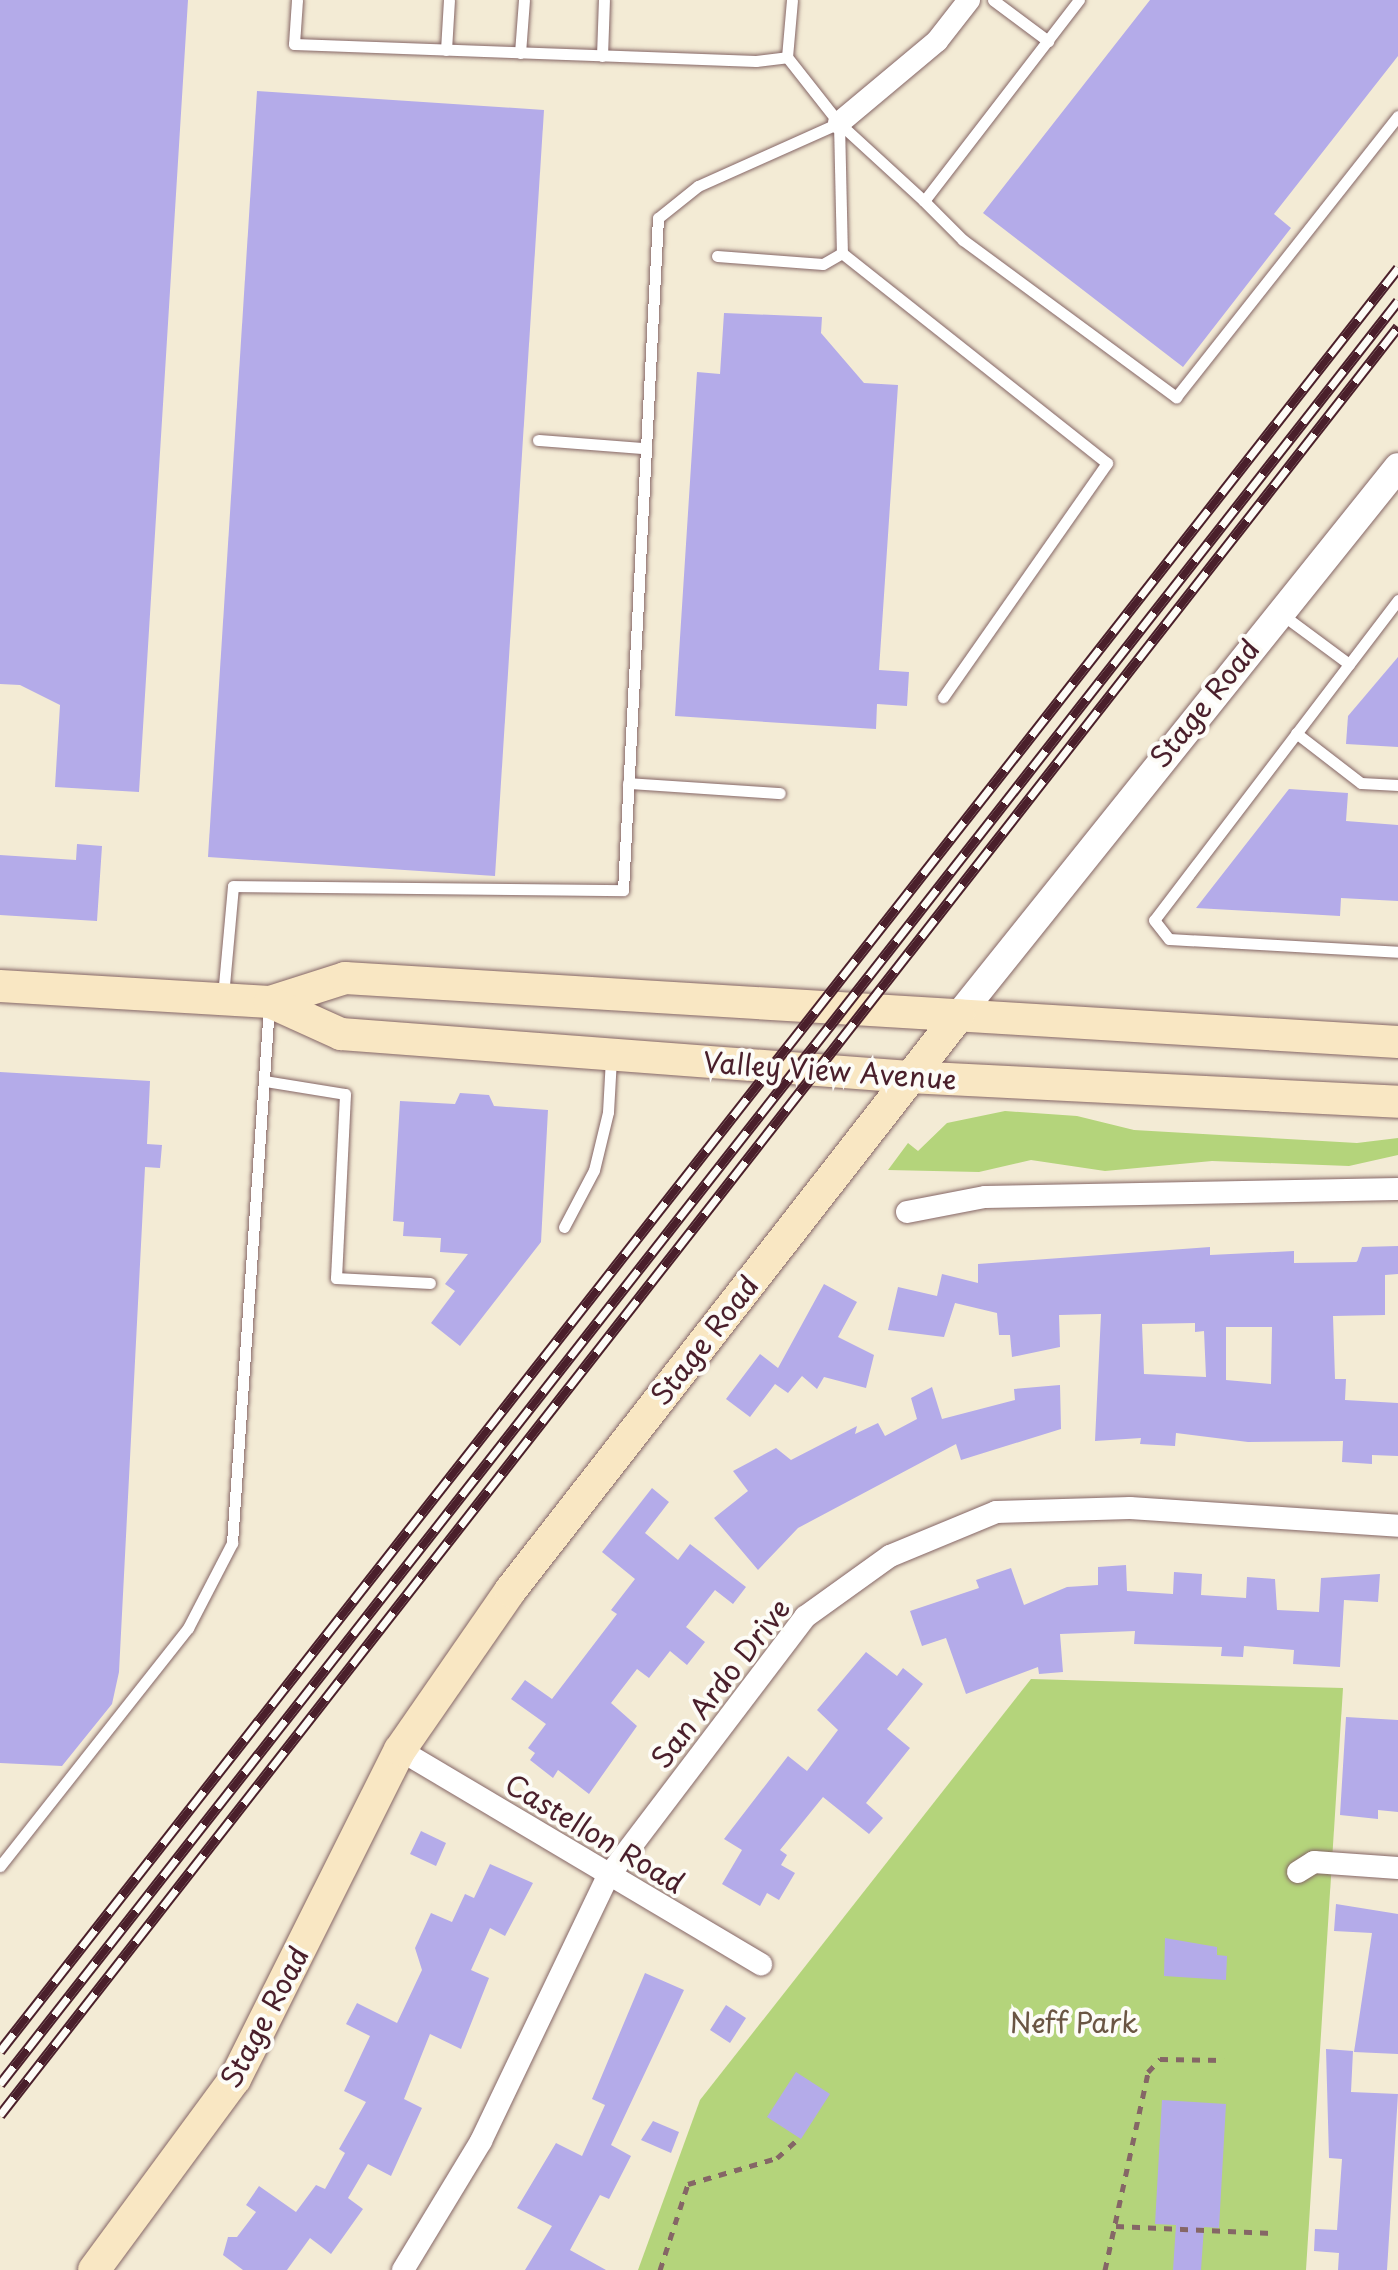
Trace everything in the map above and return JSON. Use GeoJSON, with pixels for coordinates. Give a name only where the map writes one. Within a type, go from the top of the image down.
{"type":"FeatureCollection","features":[{"type":"Feature","properties":{"kind":"main road","name":"Valley View Avenue"},"geometry":{"type":"LineString","coordinates":[[270,1002],[345,978],[1398,1042]]}},
{"type":"Feature","properties":{"kind":"main road","name":"Valley View Avenue"},"geometry":{"type":"LineString","coordinates":[[0,986],[270,1002],[341,1034],[909,1077],[1398,1102]]}},
{"type":"Feature","properties":{"kind":"main road","name":"Stage Road"},"geometry":{"type":"LineString","coordinates":[[94,2270],[235,2079],[400,1750],[510,1591],[959,1015]]}},
{"type":"Feature","properties":{"kind":"street"},"geometry":{"type":"LineString","coordinates":[[839,123],[937,40],[969,0]]}},
{"type":"Feature","properties":{"kind":"street","name":"Stage Road"},"geometry":{"type":"LineString","coordinates":[[959,1015],[1398,467]]}},
{"type":"Feature","properties":{"kind":"street"},"geometry":{"type":"LineString","coordinates":[[907,1212],[985,1197],[1398,1189]]}},
{"type":"Feature","properties":{"kind":"street","name":"San Ardo Drive"},"geometry":{"type":"LineString","coordinates":[[402,2270],[482,2141],[607,1878],[805,1617],[890,1556],[996,1512],[1130,1508],[1398,1526]]}},
{"type":"Feature","properties":{"kind":"street","name":"Castellon Road"},"geometry":{"type":"LineString","coordinates":[[400,1750],[607,1878],[761,1964]]}},
{"type":"Feature","properties":{"kind":"street"},"geometry":{"type":"LineString","coordinates":[[1298,1872],[1314,1862],[1398,1868]]}},
{"type":"Feature","properties":{"kind":"lane"},"geometry":{"type":"LineString","coordinates":[[296,0],[294,44],[602,56],[786,57]]}},
{"type":"Feature","properties":{"kind":"lane"},"geometry":{"type":"LineString","coordinates":[[446,50],[449,0]]}},
{"type":"Feature","properties":{"kind":"lane"},"geometry":{"type":"LineString","coordinates":[[520,53],[524,0]]}},
{"type":"Feature","properties":{"kind":"lane"},"geometry":{"type":"LineString","coordinates":[[602,56],[604,0]]}},
{"type":"Feature","properties":{"kind":"lane"},"geometry":{"type":"LineString","coordinates":[[792,0],[786,57],[839,123],[963,240],[1176,396],[1398,116]]}},
{"type":"Feature","properties":{"kind":"lane"},"geometry":{"type":"LineString","coordinates":[[994,0],[1048,41]]}},
{"type":"Feature","properties":{"kind":"lane"},"geometry":{"type":"LineString","coordinates":[[924,201],[1080,0]]}},
{"type":"Feature","properties":{"kind":"lane"},"geometry":{"type":"LineString","coordinates":[[839,123],[842,253]]}},
{"type":"Feature","properties":{"kind":"lane"},"geometry":{"type":"LineString","coordinates":[[222,999],[233,886],[623,890],[643,448],[658,218],[698,186],[839,123]]}},
{"type":"Feature","properties":{"kind":"lane"},"geometry":{"type":"LineString","coordinates":[[716,256],[823,264],[842,253]]}},
{"type":"Feature","properties":{"kind":"lane"},"geometry":{"type":"LineString","coordinates":[[842,253],[1107,463],[942,698]]}},
{"type":"Feature","properties":{"kind":"lane"},"geometry":{"type":"LineString","coordinates":[[538,440],[643,448]]}},
{"type":"Feature","properties":{"kind":"lane"},"geometry":{"type":"LineString","coordinates":[[1398,600],[1154,920],[1169,939],[1398,952]]}},
{"type":"Feature","properties":{"kind":"lane"},"geometry":{"type":"LineString","coordinates":[[1279,612],[1349,664]]}},
{"type":"Feature","properties":{"kind":"lane"},"geometry":{"type":"LineString","coordinates":[[1296,733],[1361,783],[1398,785]]}},
{"type":"Feature","properties":{"kind":"lane"},"geometry":{"type":"LineString","coordinates":[[628,784],[780,794]]}},
{"type":"Feature","properties":{"kind":"lane"},"geometry":{"type":"LineString","coordinates":[[0,1866],[188,1628],[232,1543],[270,1002]]}},
{"type":"Feature","properties":{"kind":"lane"},"geometry":{"type":"LineString","coordinates":[[564,1227],[594,1170],[608,1112],[611,1054]]}},
{"type":"Feature","properties":{"kind":"lane"},"geometry":{"type":"LineString","coordinates":[[266,1081],[345,1094],[336,1278],[430,1283]]}},
{"type":"Feature","properties":{"kind":"path"},"geometry":{"type":"LineString","coordinates":[[1104,2270],[1148,2072],[1160,2059],[1224,2060]]}},
{"type":"Feature","properties":{"kind":"path"},"geometry":{"type":"LineString","coordinates":[[660,2270],[670,2224],[688,2184],[777,2158],[797,2140]]}},
{"type":"Feature","properties":{"kind":"path"},"geometry":{"type":"LineString","coordinates":[[1116,2226],[1272,2232]]}},
{"type":"Feature","properties":{"kind":"green space"},"geometry":{"type":"Polygon","coordinates":[[[1005,1111],[1077,1116],[1134,1130],[1357,1143],[1398,1138],[1398,1155],[1349,1166],[1212,1161],[1105,1171],[1031,1160],[979,1172],[888,1170],[908,1143],[918,1151],[947,1123],[1005,1111]]]}},
{"type":"Feature","properties":{"kind":"green space","name":"Neff Park"},"geometry":{"type":"Polygon","coordinates":[[[1031,1679],[1343,1688],[1306,2270],[638,2270],[700,2100],[1031,1679]]]}},
{"type":"Feature","properties":{"kind":"building"},"geometry":{"type":"Polygon","coordinates":[[[0,0],[188,0],[139,792],[55,787],[60,705],[20,685],[0,684],[0,0]]]}},
{"type":"Feature","properties":{"kind":"building"},"geometry":{"type":"Polygon","coordinates":[[[1150,0],[1398,0],[1398,56],[1274,214],[1291,228],[1183,367],[983,213],[1150,0]]]}},
{"type":"Feature","properties":{"kind":"building"},"geometry":{"type":"Polygon","coordinates":[[[257,91],[544,110],[495,876],[208,857],[257,91]]]}},
{"type":"Feature","properties":{"kind":"building"},"geometry":{"type":"Polygon","coordinates":[[[724,313],[822,317],[821,333],[864,383],[898,385],[879,670],[909,672],[907,706],[877,704],[876,729],[675,716],[697,372],[720,374],[724,313]]]}},
{"type":"Feature","properties":{"kind":"building"},"geometry":{"type":"Polygon","coordinates":[[[1398,657],[1398,747],[1346,744],[1348,716],[1398,657]]]}},
{"type":"Feature","properties":{"kind":"building"},"geometry":{"type":"Polygon","coordinates":[[[1289,789],[1348,793],[1346,821],[1398,825],[1398,901],[1341,898],[1340,916],[1196,908],[1289,789]]]}},
{"type":"Feature","properties":{"kind":"building"},"geometry":{"type":"Polygon","coordinates":[[[77,844],[102,846],[97,921],[0,915],[0,855],[76,860],[77,844]]]}},
{"type":"Feature","properties":{"kind":"building"},"geometry":{"type":"Polygon","coordinates":[[[0,1072],[150,1081],[147,1144],[162,1145],[160,1168],[145,1167],[119,1672],[112,1704],[62,1766],[0,1763],[0,1072]]]}},
{"type":"Feature","properties":{"kind":"building"},"geometry":{"type":"Polygon","coordinates":[[[460,1093],[489,1095],[494,1106],[548,1110],[541,1242],[460,1346],[431,1323],[455,1291],[445,1284],[468,1254],[440,1252],[441,1238],[403,1236],[404,1222],[393,1221],[400,1101],[455,1104],[460,1093]]]}},
{"type":"Feature","properties":{"kind":"building"},"geometry":{"type":"Polygon","coordinates":[[[1398,1246],[1398,1274],[1385,1275],[1385,1315],[1333,1316],[1335,1379],[1346,1379],[1345,1400],[1398,1403],[1398,1456],[1372,1455],[1372,1464],[1342,1462],[1343,1441],[1248,1442],[1176,1433],[1175,1446],[1140,1444],[1141,1438],[1095,1441],[1101,1314],[1059,1315],[1060,1347],[1012,1357],[1010,1335],[999,1335],[997,1313],[955,1303],[944,1337],[888,1330],[898,1287],[937,1296],[942,1274],[978,1283],[978,1264],[1210,1247],[1210,1255],[1294,1251],[1294,1263],[1357,1262],[1362,1247],[1398,1246]],[[1195,1323],[1142,1324],[1144,1374],[1206,1377],[1204,1331],[1195,1332],[1195,1323]],[[1226,1327],[1226,1380],[1271,1384],[1272,1327],[1226,1327]]]}},
{"type":"Feature","properties":{"kind":"building"},"geometry":{"type":"Polygon","coordinates":[[[824,1284],[857,1302],[838,1337],[874,1355],[866,1388],[824,1377],[817,1389],[802,1376],[788,1393],[775,1384],[750,1417],[726,1399],[760,1354],[778,1368],[824,1284]]]}},
{"type":"Feature","properties":{"kind":"building"},"geometry":{"type":"Polygon","coordinates":[[[1060,1385],[1061,1429],[961,1460],[956,1444],[798,1528],[758,1570],[714,1518],[748,1491],[733,1471],[776,1448],[791,1460],[857,1426],[855,1434],[878,1423],[885,1436],[917,1419],[911,1398],[932,1387],[942,1419],[1015,1400],[1014,1389],[1060,1385]]]}},
{"type":"Feature","properties":{"kind":"building"},"geometry":{"type":"Polygon","coordinates":[[[652,1488],[669,1502],[645,1533],[678,1560],[690,1544],[746,1587],[733,1604],[715,1590],[686,1627],[705,1642],[687,1665],[670,1651],[649,1678],[637,1669],[611,1703],[637,1726],[589,1794],[558,1770],[553,1778],[530,1760],[535,1753],[528,1748],[546,1724],[511,1699],[525,1680],[552,1699],[617,1614],[611,1610],[635,1579],[602,1552],[652,1488]]]}},
{"type":"Feature","properties":{"kind":"building"},"geometry":{"type":"Polygon","coordinates":[[[1126,1565],[1127,1591],[1173,1594],[1174,1572],[1202,1574],[1201,1595],[1246,1598],[1247,1577],[1275,1579],[1277,1610],[1319,1612],[1321,1578],[1380,1574],[1378,1602],[1344,1600],[1340,1667],[1293,1664],[1294,1650],[1244,1646],[1243,1657],[1221,1656],[1222,1647],[1134,1644],[1135,1631],[1060,1634],[1063,1672],[1039,1674],[1038,1667],[966,1694],[946,1638],[922,1646],[910,1611],[979,1588],[976,1580],[1011,1568],[1024,1605],[1067,1587],[1098,1585],[1098,1567],[1126,1565]]]}},
{"type":"Feature","properties":{"kind":"building"},"geometry":{"type":"Polygon","coordinates":[[[866,1652],[897,1676],[903,1668],[923,1684],[887,1729],[910,1748],[866,1803],[883,1818],[869,1834],[823,1797],[780,1850],[787,1855],[781,1865],[795,1873],[779,1900],[767,1893],[760,1906],[722,1884],[742,1850],[724,1839],[788,1756],[807,1771],[838,1730],[817,1710],[866,1652]]]}},
{"type":"Feature","properties":{"kind":"building"},"geometry":{"type":"Polygon","coordinates":[[[1346,1717],[1398,1720],[1398,1812],[1378,1810],[1378,1819],[1340,1815],[1346,1717]]]}},
{"type":"Feature","properties":{"kind":"building"},"geometry":{"type":"Polygon","coordinates":[[[421,1831],[446,1843],[436,1866],[410,1854],[421,1831]]]}},
{"type":"Feature","properties":{"kind":"building"},"geometry":{"type":"Polygon","coordinates":[[[490,1864],[533,1883],[505,1936],[490,1928],[471,1970],[489,1978],[461,2049],[430,2034],[404,2099],[422,2108],[391,2176],[368,2164],[348,2198],[363,2209],[331,2254],[310,2238],[287,2270],[243,2270],[223,2255],[228,2237],[237,2237],[256,2212],[246,2205],[259,2186],[296,2212],[316,2185],[325,2189],[345,2153],[339,2149],[366,2102],[344,2091],[370,2036],[346,2024],[357,2003],[397,2023],[422,1970],[415,1948],[431,1913],[452,1922],[465,1894],[474,1898],[490,1864]]]}},
{"type":"Feature","properties":{"kind":"building"},"geometry":{"type":"Polygon","coordinates":[[[1336,1904],[1398,1914],[1398,2054],[1354,2052],[1372,1933],[1334,1931],[1336,1904]]]}},
{"type":"Feature","properties":{"kind":"building"},"geometry":{"type":"Polygon","coordinates":[[[1165,1938],[1217,1947],[1217,1955],[1227,1956],[1226,1980],[1164,1976],[1165,1938]]]}},
{"type":"Feature","properties":{"kind":"building"},"geometry":{"type":"Polygon","coordinates":[[[645,1973],[684,1990],[611,2145],[631,2156],[609,2199],[600,2195],[570,2250],[606,2270],[525,2270],[552,2226],[517,2208],[556,2143],[582,2156],[605,2105],[592,2099],[645,1973]]]}},
{"type":"Feature","properties":{"kind":"building"},"geometry":{"type":"Polygon","coordinates":[[[726,2005],[746,2018],[730,2043],[710,2030],[726,2005]]]}},
{"type":"Feature","properties":{"kind":"building"},"geometry":{"type":"Polygon","coordinates":[[[1326,2049],[1353,2051],[1351,2092],[1398,2094],[1387,2270],[1338,2270],[1339,2253],[1314,2251],[1315,2229],[1337,2230],[1342,2159],[1329,2158],[1326,2049]]]}},
{"type":"Feature","properties":{"kind":"building"},"geometry":{"type":"Polygon","coordinates":[[[796,2072],[830,2094],[801,2139],[767,2117],[796,2072]]]}},
{"type":"Feature","properties":{"kind":"building"},"geometry":{"type":"Polygon","coordinates":[[[1162,2100],[1226,2104],[1219,2228],[1204,2227],[1201,2270],[1173,2270],[1176,2225],[1155,2224],[1162,2100]]]}},
{"type":"Feature","properties":{"kind":"building"},"geometry":{"type":"Polygon","coordinates":[[[653,2121],[679,2132],[671,2153],[641,2140],[653,2121]]]}},
{"type":"Feature","properties":{"kind":"railway"},"geometry":{"type":"LineString","coordinates":[[0,2051],[1398,268]]}},
{"type":"Feature","properties":{"kind":"railway"},"geometry":{"type":"LineString","coordinates":[[0,2084],[1398,301]]}},
{"type":"Feature","properties":{"kind":"railway"},"geometry":{"type":"LineString","coordinates":[[0,2115],[1398,327]]}}]}
